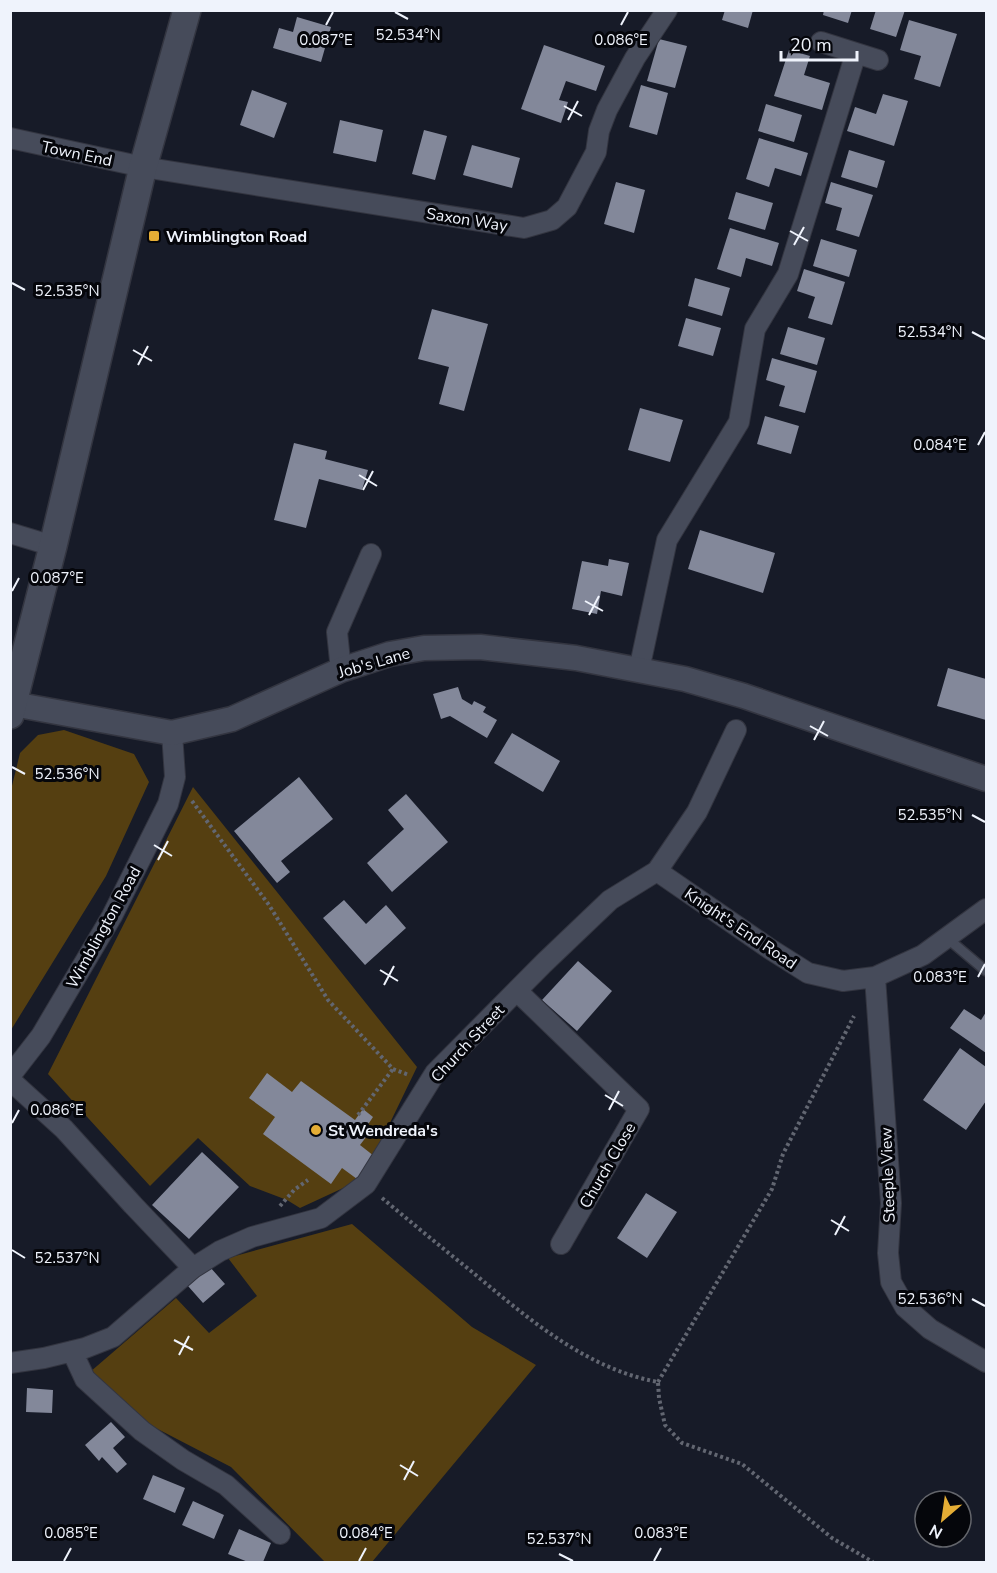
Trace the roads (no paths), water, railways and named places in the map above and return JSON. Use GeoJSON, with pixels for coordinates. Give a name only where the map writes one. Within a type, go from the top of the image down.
{"type":"FeatureCollection","features":[{"type":"Feature","properties":{"kind":"main road"},"geometry":{"type":"LineString","coordinates":[[12,710],[142,167],[187,10]]}},
{"type":"Feature","properties":{"kind":"street","name":"Saxon Way"},"geometry":{"type":"LineString","coordinates":[[142,167],[524,228],[552,219],[567,207],[596,152],[599,131],[607,110],[635,58],[667,10]]}},
{"type":"Feature","properties":{"kind":"street"},"geometry":{"type":"LineString","coordinates":[[821,42],[878,60]]}},
{"type":"Feature","properties":{"kind":"street"},"geometry":{"type":"LineString","coordinates":[[639,670],[667,540],[739,422],[756,329],[789,274],[856,53]]}},
{"type":"Feature","properties":{"kind":"street","name":"Town End"},"geometry":{"type":"LineString","coordinates":[[10,138],[142,167]]}},
{"type":"Feature","properties":{"kind":"street"},"geometry":{"type":"LineString","coordinates":[[10,533],[53,546]]}},
{"type":"Feature","properties":{"kind":"street"},"geometry":{"type":"LineString","coordinates":[[341,670],[337,632],[371,554]]}},
{"type":"Feature","properties":{"kind":"street","name":"Job's Lane"},"geometry":{"type":"LineString","coordinates":[[12,710],[172,733],[232,719],[341,670],[390,654],[424,648],[480,647],[576,658],[684,679],[744,696],[987,779]]}},
{"type":"Feature","properties":{"kind":"street"},"geometry":{"type":"LineString","coordinates":[[657,871],[697,812],[736,730]]}},
{"type":"Feature","properties":{"kind":"street","name":"Wimblington Road"},"geometry":{"type":"LineString","coordinates":[[10,1078],[41,1036],[112,916],[168,804],[175,777],[172,733]]}},
{"type":"Feature","properties":{"kind":"street","name":"Knight's End Road"},"geometry":{"type":"LineString","coordinates":[[657,871],[807,973],[843,981],[875,977],[923,954],[987,909]]}},
{"type":"Feature","properties":{"kind":"street","name":"Church Street"},"geometry":{"type":"LineString","coordinates":[[10,1363],[72,1351],[113,1337],[193,1268],[220,1251],[252,1237],[321,1218],[366,1184],[435,1073],[610,900],[657,871]]}},
{"type":"Feature","properties":{"kind":"street","name":"Steeple View"},"geometry":{"type":"LineString","coordinates":[[875,977],[891,1203],[888,1252],[891,1282],[905,1307],[930,1329],[987,1362]]}},
{"type":"Feature","properties":{"kind":"street","name":"Church Close"},"geometry":{"type":"LineString","coordinates":[[517,991],[639,1109],[561,1244]]}},
{"type":"Feature","properties":{"kind":"street"},"geometry":{"type":"LineString","coordinates":[[10,1078],[64,1129],[193,1268]]}},
{"type":"Feature","properties":{"kind":"street"},"geometry":{"type":"LineString","coordinates":[[72,1351],[86,1379],[142,1431],[183,1460],[226,1485],[280,1534]]}},
{"type":"Feature","properties":{"kind":"lane"},"geometry":{"type":"LineString","coordinates":[[947,938],[987,971]]}},
{"type":"Feature","properties":{"kind":"place","name":"Wimblington Road"},"geometry":{"type":"Point","coordinates":[154,236]}},
{"type":"Feature","properties":{"kind":"place","name":"St Wendreda's"},"geometry":{"type":"Point","coordinates":[316,1130]}}]}
